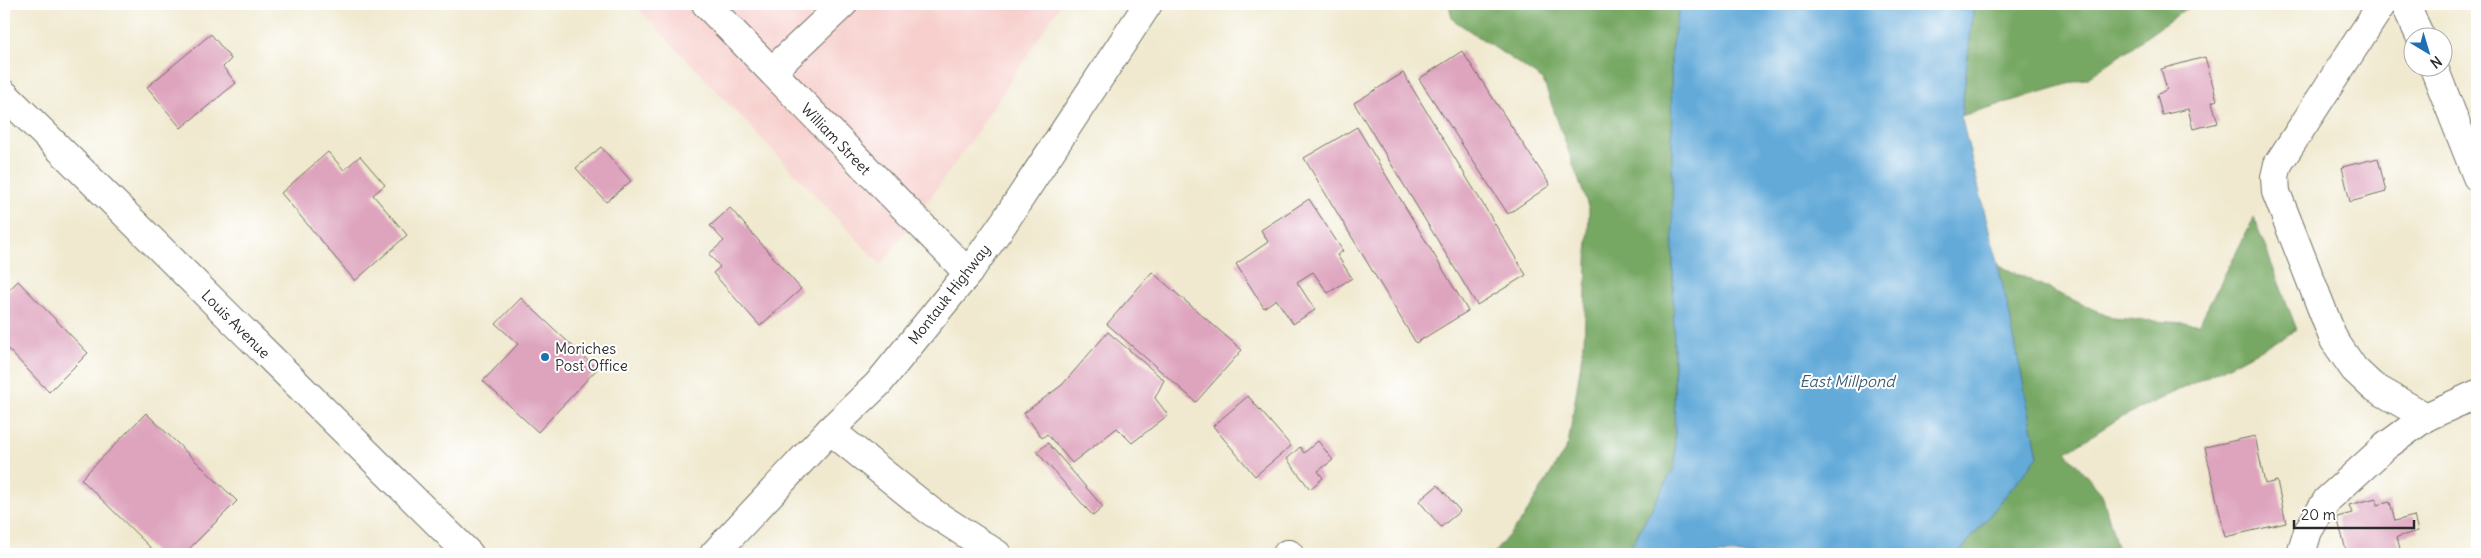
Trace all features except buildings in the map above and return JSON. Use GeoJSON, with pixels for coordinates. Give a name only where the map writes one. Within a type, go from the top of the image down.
{"type":"FeatureCollection","features":[{"type":"Feature","properties":{"kind":"street","name":"William Street"},"geometry":{"type":"LineString","coordinates":[[706,4],[968,272]]}},
{"type":"Feature","properties":{"kind":"street"},"geometry":{"type":"LineString","coordinates":[[772,71],[844,4]]}},
{"type":"Feature","properties":{"kind":"street","name":"Montauk Highway"},"geometry":{"type":"LineString","coordinates":[[714,554],[830,430],[878,384],[968,272],[1003,224],[1148,4]]}},
{"type":"Feature","properties":{"kind":"street"},"geometry":{"type":"LineString","coordinates":[[2382,4],[2278,164],[2275,177],[2276,192],[2334,340],[2354,369],[2372,386],[2426,417]]}},
{"type":"Feature","properties":{"kind":"street"},"geometry":{"type":"LineString","coordinates":[[2405,4],[2416,28]]}},
{"type":"Feature","properties":{"kind":"street"},"geometry":{"type":"LineString","coordinates":[[2438,78],[2477,177]]}},
{"type":"Feature","properties":{"kind":"street","name":"Louis Avenue"},"geometry":{"type":"LineString","coordinates":[[4,94],[469,554]]}},
{"type":"Feature","properties":{"kind":"street"},"geometry":{"type":"LineString","coordinates":[[2301,554],[2308,531],[2327,500],[2386,446],[2426,417],[2477,394]]}},
{"type":"Feature","properties":{"kind":"street"},"geometry":{"type":"LineString","coordinates":[[830,430],[930,510],[997,554]]}},
{"type":"Feature","properties":{"kind":"shaded area"},"geometry":{"type":"Polygon","coordinates":[[[634,4],[1061,4],[969,144],[881,265],[634,4]]]}},
{"type":"Feature","properties":{"kind":"green space"},"geometry":{"type":"Polygon","coordinates":[[[1449,4],[1680,4],[1671,50],[1675,466],[1627,554],[1493,554],[1524,517],[1568,445],[1584,343],[1589,209],[1543,80],[1452,19],[1449,4]]]}},
{"type":"Feature","properties":{"kind":"green space"},"geometry":{"type":"Polygon","coordinates":[[[1974,4],[2193,4],[2088,78],[1961,116],[1974,4]]]}},
{"type":"Feature","properties":{"kind":"green space"},"geometry":{"type":"Polygon","coordinates":[[[2254,218],[2297,330],[2225,368],[2118,419],[2066,452],[2102,494],[2119,554],[1958,554],[2038,456],[1998,265],[2112,318],[2199,324],[2254,218]]]}},
{"type":"Feature","properties":{"kind":"water","name":"East Millpond"},"geometry":{"type":"Polygon","coordinates":[[[1680,4],[1974,4],[1961,116],[2007,303],[2038,456],[1958,554],[1627,554],[1675,466],[1671,50],[1680,4]]]}},
{"type":"Feature","properties":{"kind":"place","name":"Moriches Post Office"},"geometry":{"type":"Point","coordinates":[545,357]}}]}
